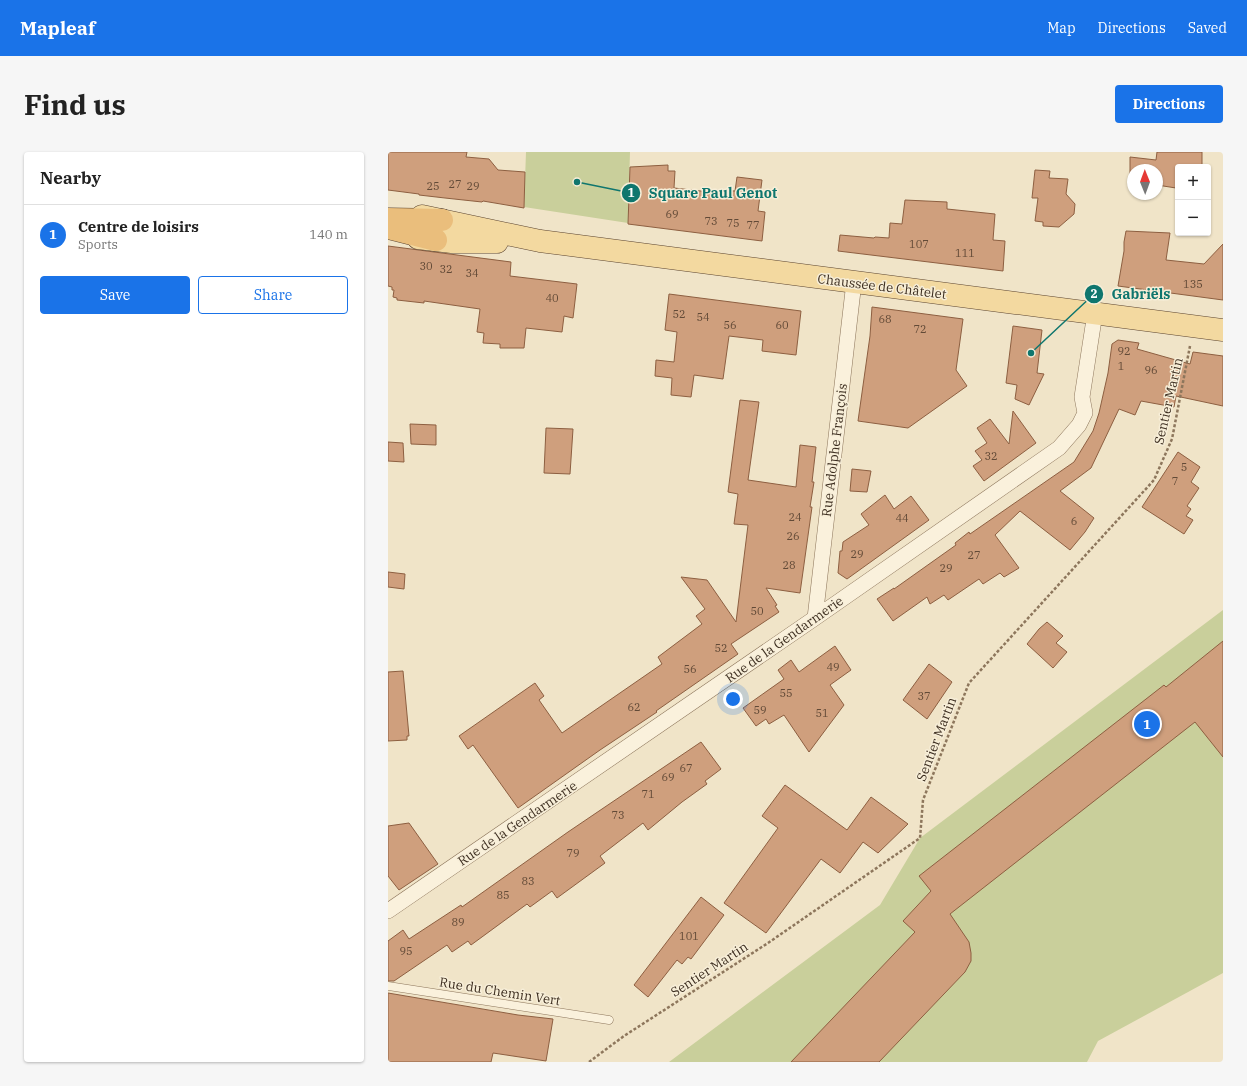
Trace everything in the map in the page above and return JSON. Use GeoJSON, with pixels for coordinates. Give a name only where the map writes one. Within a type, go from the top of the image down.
{"type":"FeatureCollection","features":[{"type":"Feature","properties":{"kind":"highway","name":"Chaussée de Châtelet"},"geometry":{"type":"LineString","coordinates":[[388,219],[439,230]]}},
{"type":"Feature","properties":{"kind":"highway","name":"Chaussée de Châtelet"},"geometry":{"type":"LineString","coordinates":[[388,228],[439,230]]}},
{"type":"Feature","properties":{"kind":"main road","name":"Chaussée de Châtelet"},"geometry":{"type":"LineString","coordinates":[[388,209],[439,230],[452,242],[540,242],[1223,330]]}},
{"type":"Feature","properties":{"kind":"main road","name":"Chaussée de Châtelet"},"geometry":{"type":"LineString","coordinates":[[388,235],[439,230]]}},
{"type":"Feature","properties":{"kind":"street","name":"Rue Adolphe François"},"geometry":{"type":"LineString","coordinates":[[814,618],[854,282]]}},
{"type":"Feature","properties":{"kind":"street","name":"Rue de la Gendarmerie"},"geometry":{"type":"LineString","coordinates":[[388,911],[1058,448],[1079,425],[1085,413],[1082,397],[1095,314]]}},
{"type":"Feature","properties":{"kind":"lane","name":"Rue du Chemin Vert"},"geometry":{"type":"LineString","coordinates":[[388,986],[609,1020]]}},
{"type":"Feature","properties":{"kind":"path","name":"Sentier Martin"},"geometry":{"type":"LineString","coordinates":[[589,1062],[624,1036],[768,943],[920,838],[923,800],[969,682],[1154,480],[1172,439],[1189,353],[1191,326]]}},
{"type":"Feature","properties":{"kind":"green space"},"geometry":{"type":"Polygon","coordinates":[[[526,152],[630,152],[628,223],[524,207],[526,152]]]}},
{"type":"Feature","properties":{"kind":"green space"},"geometry":{"type":"Polygon","coordinates":[[[1223,610],[1223,973],[1098,1041],[1087,1062],[669,1062],[880,905],[920,838],[1223,610]]]}},
{"type":"Feature","properties":{"kind":"building"},"geometry":{"type":"Polygon","coordinates":[[[388,152],[467,152],[466,157],[489,159],[498,170],[525,172],[524,208],[483,201],[419,195],[388,190],[388,152]]]}},
{"type":"Feature","properties":{"kind":"building"},"geometry":{"type":"Polygon","coordinates":[[[1157,152],[1202,152],[1202,164],[1175,164],[1175,188],[1163,186],[1163,164],[1130,164],[1130,157],[1156,160],[1157,152]]]}},
{"type":"Feature","properties":{"kind":"building"},"geometry":{"type":"Polygon","coordinates":[[[668,165],[668,171],[675,171],[674,188],[710,192],[710,190],[735,191],[737,177],[762,180],[758,211],[765,212],[762,241],[628,224],[630,167],[668,165]]]}},
{"type":"Feature","properties":{"kind":"building"},"geometry":{"type":"Polygon","coordinates":[[[1035,170],[1050,171],[1049,178],[1068,179],[1066,194],[1075,204],[1074,214],[1059,227],[1043,226],[1043,222],[1035,221],[1038,198],[1032,198],[1035,170]]]}},
{"type":"Feature","properties":{"kind":"building"},"geometry":{"type":"Polygon","coordinates":[[[905,200],[947,202],[947,209],[995,214],[993,240],[1005,241],[1003,271],[838,251],[840,235],[889,238],[890,223],[902,224],[905,200]]]}},
{"type":"Feature","properties":{"kind":"building"},"geometry":{"type":"Polygon","coordinates":[[[1126,231],[1170,233],[1166,260],[1204,264],[1223,244],[1223,300],[1118,286],[1126,231]]]}},
{"type":"Feature","properties":{"kind":"building"},"geometry":{"type":"Polygon","coordinates":[[[388,246],[511,262],[510,276],[577,284],[573,318],[564,316],[562,332],[526,328],[524,348],[500,348],[500,344],[483,343],[484,333],[477,332],[480,309],[424,301],[424,303],[397,300],[397,298],[393,297],[394,290],[392,290],[392,287],[388,286],[388,246]]]}},
{"type":"Feature","properties":{"kind":"building"},"geometry":{"type":"Polygon","coordinates":[[[669,294],[801,311],[796,355],[762,351],[763,340],[729,336],[723,379],[694,375],[691,397],[671,395],[672,378],[655,376],[656,360],[674,362],[677,332],[665,330],[669,294]]]}},
{"type":"Feature","properties":{"kind":"building"},"geometry":{"type":"Polygon","coordinates":[[[872,307],[963,319],[956,370],[967,386],[908,428],[858,421],[870,336],[872,307]]]}},
{"type":"Feature","properties":{"kind":"building"},"geometry":{"type":"Polygon","coordinates":[[[1013,326],[1042,330],[1037,373],[1044,374],[1029,405],[1015,399],[1017,385],[1006,383],[1013,326]]]}},
{"type":"Feature","properties":{"kind":"building"},"geometry":{"type":"Polygon","coordinates":[[[1118,340],[1139,343],[1137,349],[1190,364],[1193,352],[1223,356],[1223,406],[1176,396],[1174,407],[1141,401],[1135,415],[1119,409],[1091,468],[1060,491],[1094,518],[1070,550],[1020,511],[995,535],[1019,568],[1004,577],[1000,573],[983,584],[979,579],[948,600],[944,595],[930,604],[927,597],[893,621],[877,599],[894,589],[956,545],[955,543],[969,532],[970,534],[1074,462],[1093,431],[1099,413],[1108,373],[1112,344],[1118,340]]]}},
{"type":"Feature","properties":{"kind":"building"},"geometry":{"type":"Polygon","coordinates":[[[740,400],[759,402],[748,480],[796,487],[800,445],[816,447],[812,482],[814,482],[810,507],[812,507],[800,593],[766,588],[777,605],[775,606],[779,612],[731,644],[738,654],[518,808],[473,745],[468,749],[459,736],[535,683],[544,696],[539,700],[562,733],[662,664],[658,657],[702,624],[696,616],[705,609],[681,577],[707,580],[736,622],[748,525],[734,524],[738,494],[728,492],[740,400]]]}},
{"type":"Feature","properties":{"kind":"building"},"geometry":{"type":"Polygon","coordinates":[[[1013,411],[1036,443],[984,481],[973,466],[982,460],[975,451],[987,443],[977,428],[990,419],[1009,444],[1013,411]]]}},
{"type":"Feature","properties":{"kind":"building"},"geometry":{"type":"Polygon","coordinates":[[[410,424],[436,425],[436,445],[411,444],[410,424]]]}},
{"type":"Feature","properties":{"kind":"building"},"geometry":{"type":"Polygon","coordinates":[[[546,428],[573,429],[570,474],[544,473],[546,428]]]}},
{"type":"Feature","properties":{"kind":"building"},"geometry":{"type":"Polygon","coordinates":[[[388,442],[403,443],[404,462],[388,461],[388,442]]]}},
{"type":"Feature","properties":{"kind":"building"},"geometry":{"type":"Polygon","coordinates":[[[1178,452],[1200,467],[1191,482],[1199,488],[1187,506],[1191,509],[1186,516],[1193,520],[1184,534],[1142,507],[1178,452]]]}},
{"type":"Feature","properties":{"kind":"building"},"geometry":{"type":"Polygon","coordinates":[[[852,469],[871,471],[867,492],[850,491],[852,469]]]}},
{"type":"Feature","properties":{"kind":"building"},"geometry":{"type":"Polygon","coordinates":[[[885,495],[894,509],[911,496],[929,520],[847,579],[838,573],[840,551],[842,551],[843,542],[869,525],[861,514],[885,495]]]}},
{"type":"Feature","properties":{"kind":"building"},"geometry":{"type":"Polygon","coordinates":[[[388,572],[405,574],[404,589],[388,587],[388,572]]]}},
{"type":"Feature","properties":{"kind":"building"},"geometry":{"type":"Polygon","coordinates":[[[1047,622],[1063,636],[1056,643],[1067,652],[1053,668],[1027,644],[1039,629],[1047,622]]]}},
{"type":"Feature","properties":{"kind":"building"},"geometry":{"type":"Polygon","coordinates":[[[1223,641],[1223,757],[1195,722],[950,914],[969,942],[971,961],[965,972],[879,1062],[791,1062],[915,932],[903,921],[931,891],[919,876],[1164,685],[1166,687],[1223,641]]]}},
{"type":"Feature","properties":{"kind":"building"},"geometry":{"type":"Polygon","coordinates":[[[835,646],[851,670],[830,685],[844,705],[809,752],[784,715],[769,724],[766,719],[756,726],[743,708],[784,679],[778,670],[791,660],[799,672],[835,646]]]}},
{"type":"Feature","properties":{"kind":"building"},"geometry":{"type":"Polygon","coordinates":[[[929,664],[952,682],[927,719],[903,700],[929,664]]]}},
{"type":"Feature","properties":{"kind":"building"},"geometry":{"type":"Polygon","coordinates":[[[403,671],[409,736],[407,736],[407,740],[388,741],[388,672],[403,671]]]}},
{"type":"Feature","properties":{"kind":"building"},"geometry":{"type":"Polygon","coordinates":[[[701,742],[721,769],[705,781],[707,784],[648,830],[643,823],[600,856],[605,863],[557,898],[552,891],[530,907],[527,904],[471,945],[468,941],[452,952],[447,945],[394,981],[388,981],[388,941],[403,930],[409,939],[461,905],[462,907],[568,832],[701,742]]]}},
{"type":"Feature","properties":{"kind":"building"},"geometry":{"type":"Polygon","coordinates":[[[785,785],[847,830],[871,797],[908,824],[878,853],[863,842],[840,873],[821,859],[766,933],[724,903],[778,828],[762,816],[785,785]]]}},
{"type":"Feature","properties":{"kind":"building"},"geometry":{"type":"Polygon","coordinates":[[[409,823],[438,864],[399,890],[388,876],[388,826],[409,823]]]}},
{"type":"Feature","properties":{"kind":"building"},"geometry":{"type":"Polygon","coordinates":[[[701,897],[724,915],[691,959],[688,957],[682,964],[677,960],[648,997],[634,985],[701,897]]]}},
{"type":"Feature","properties":{"kind":"building"},"geometry":{"type":"Polygon","coordinates":[[[388,993],[518,1015],[553,1019],[546,1061],[493,1053],[491,1062],[388,1062],[388,993]]]}},
{"type":"Feature","properties":{"kind":"place","name":"Square Paul Genot"},"geometry":{"type":"Point","coordinates":[577,182]}},
{"type":"Feature","properties":{"kind":"place","name":"Gabriëls"},"geometry":{"type":"Point","coordinates":[1031,353]}},
{"type":"Feature","properties":{"kind":"place","name":"Centre de loisirs"},"geometry":{"type":"Point","coordinates":[1147,724]}}]}
